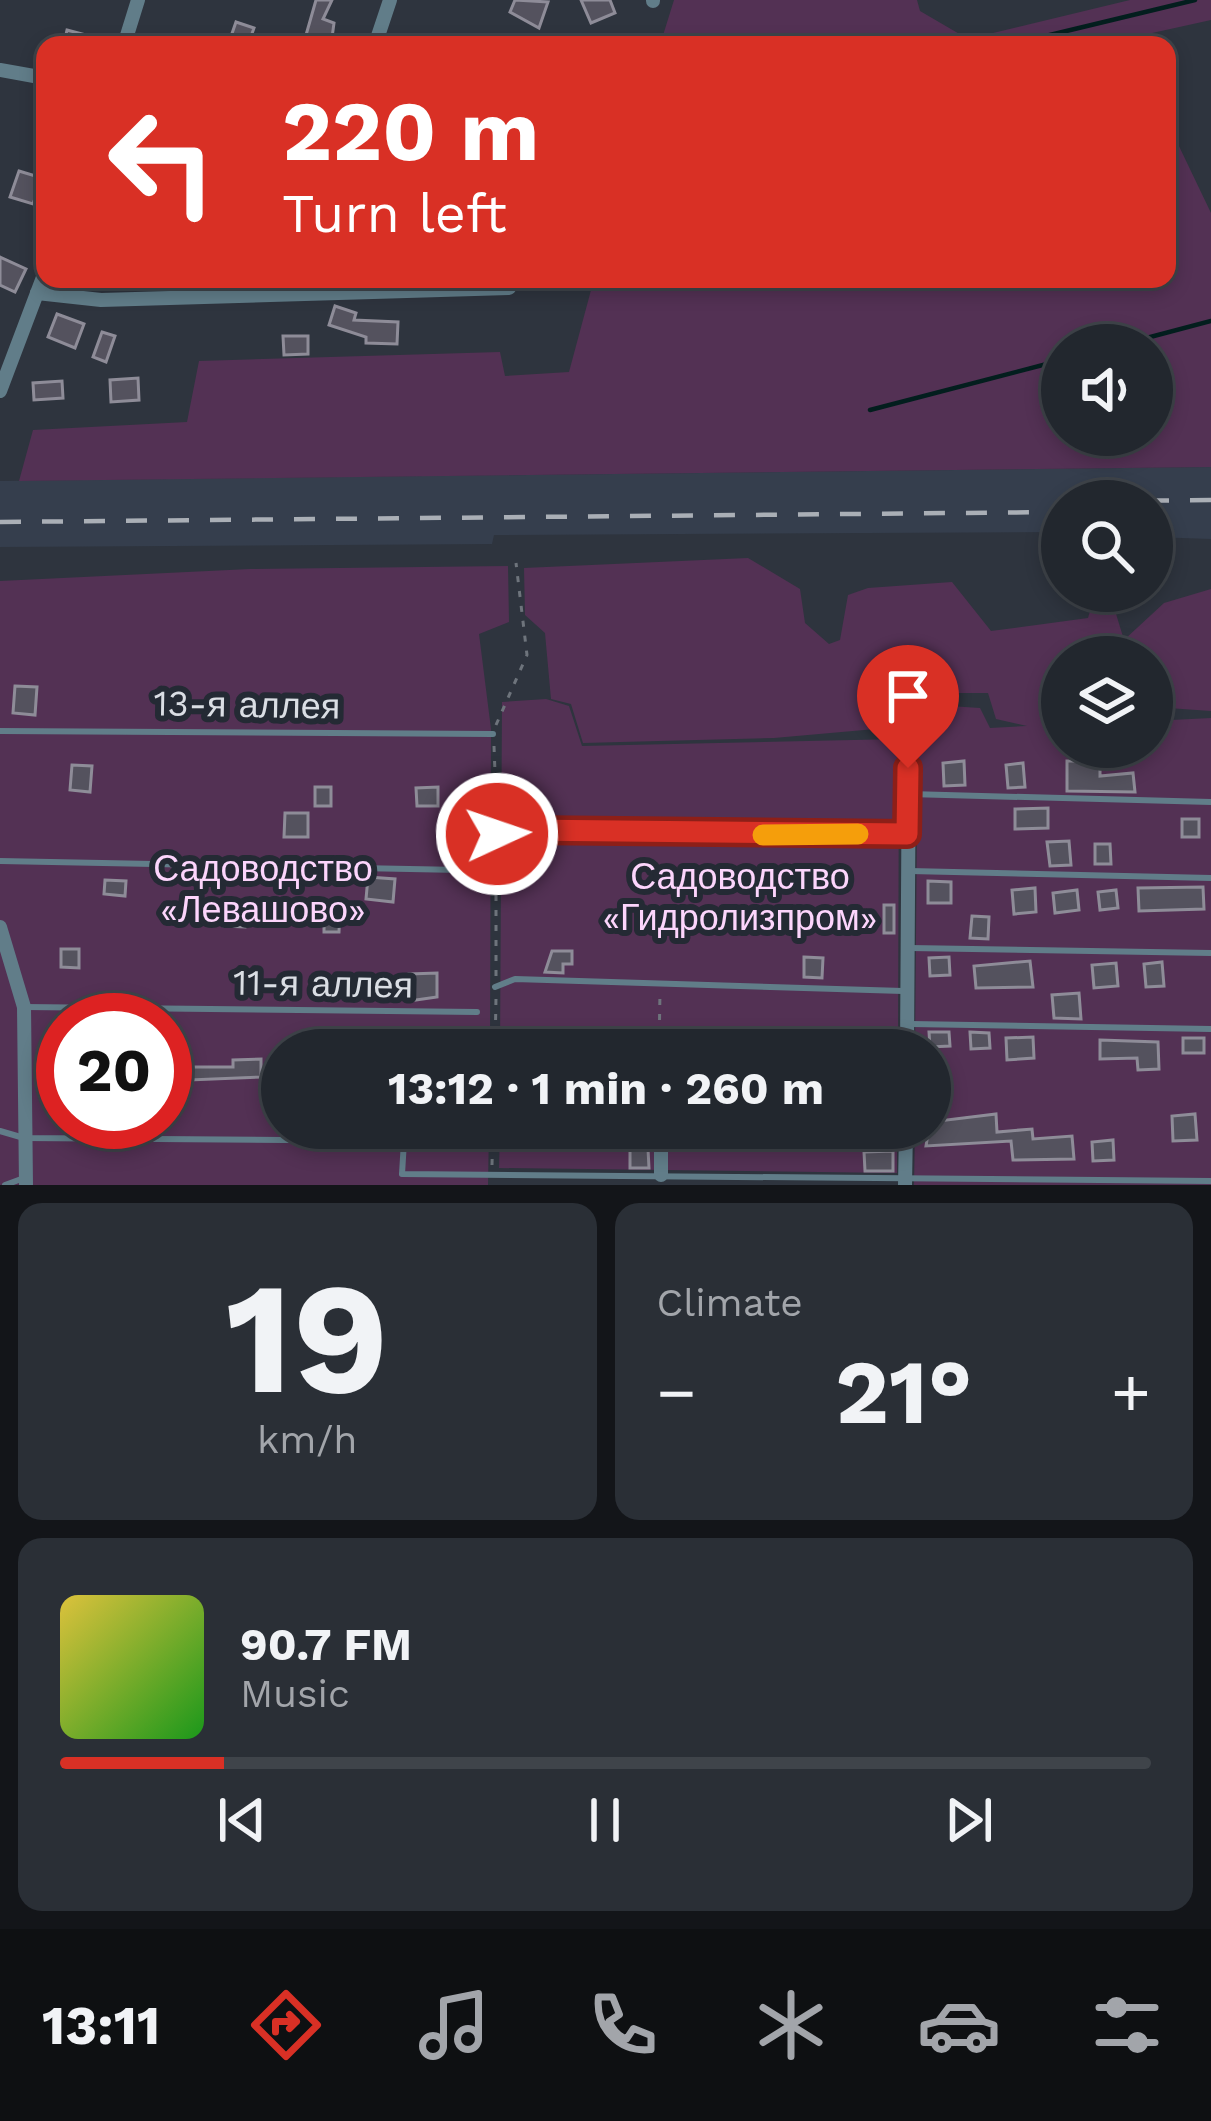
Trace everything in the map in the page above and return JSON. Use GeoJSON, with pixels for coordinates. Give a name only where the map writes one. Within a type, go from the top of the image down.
{"type":"FeatureCollection","features":[{"type":"Feature","properties":{"kind":"street"},"geometry":{"type":"LineString","coordinates":[[127,36],[138,0]]}},
{"type":"Feature","properties":{"kind":"street"},"geometry":{"type":"LineString","coordinates":[[378,36],[389,0]]}},
{"type":"Feature","properties":{"kind":"street"},"geometry":{"type":"LineString","coordinates":[[0,70],[36,76]]}},
{"type":"Feature","properties":{"kind":"street"},"geometry":{"type":"LineString","coordinates":[[0,392],[40,288]]}},
{"type":"Feature","properties":{"kind":"street"},"geometry":{"type":"LineString","coordinates":[[38,293],[100,300],[509,288]]}},
{"type":"Feature","properties":{"kind":"street"},"geometry":{"type":"LineString","coordinates":[[908,1029],[909,742]]}},
{"type":"Feature","properties":{"kind":"street"},"geometry":{"type":"LineString","coordinates":[[0,927],[24,1007],[25,1182]]}},
{"type":"Feature","properties":{"kind":"street"},"geometry":{"type":"LineString","coordinates":[[661,1149],[662,1175]]}},
{"type":"Feature","properties":{"kind":"street"},"geometry":{"type":"LineString","coordinates":[[905,1182],[906,1149]]}},
{"type":"Feature","properties":{"kind":"lane","name":"13-я аллея"},"geometry":{"type":"LineString","coordinates":[[0,730],[493,734]]}},
{"type":"Feature","properties":{"kind":"lane"},"geometry":{"type":"LineString","coordinates":[[906,794],[1211,802]]}},
{"type":"Feature","properties":{"kind":"lane"},"geometry":{"type":"LineString","coordinates":[[497,834],[524,830],[907,834]]}},
{"type":"Feature","properties":{"kind":"lane"},"geometry":{"type":"LineString","coordinates":[[0,861],[461,871],[496,866]]}},
{"type":"Feature","properties":{"kind":"lane"},"geometry":{"type":"LineString","coordinates":[[906,871],[1211,878]]}},
{"type":"Feature","properties":{"kind":"lane"},"geometry":{"type":"LineString","coordinates":[[907,948],[1211,953]]}},
{"type":"Feature","properties":{"kind":"lane"},"geometry":{"type":"LineString","coordinates":[[496,987],[515,979],[907,991]]}},
{"type":"Feature","properties":{"kind":"lane","name":"11-я аллея"},"geometry":{"type":"LineString","coordinates":[[24,1007],[477,1012]]}},
{"type":"Feature","properties":{"kind":"lane"},"geometry":{"type":"LineString","coordinates":[[908,1024],[1211,1029]]}},
{"type":"Feature","properties":{"kind":"lane"},"geometry":{"type":"LineString","coordinates":[[0,1131],[24,1138],[404,1141],[402,1174],[905,1182],[1211,1181]]}},
{"type":"Feature","properties":{"kind":"lane"},"geometry":{"type":"LineString","coordinates":[[5,1185],[25,1182]]}},
{"type":"Feature","properties":{"kind":"path"},"geometry":{"type":"LineString","coordinates":[[497,834],[493,734],[527,655],[515,563]]}},
{"type":"Feature","properties":{"kind":"path"},"geometry":{"type":"LineString","coordinates":[[495,1029],[496,866]]}},
{"type":"Feature","properties":{"kind":"path"},"geometry":{"type":"LineString","coordinates":[[659,1029],[660,983]]}},
{"type":"Feature","properties":{"kind":"path"},"geometry":{"type":"LineString","coordinates":[[492,1174],[493,1149]]}},
{"type":"Feature","properties":{"kind":"shaded area"},"geometry":{"type":"Polygon","coordinates":[[[1211,467],[1211,539],[1173,538],[1173,480],[1041,480],[1041,532],[494,535],[492,544],[0,547],[0,481],[1211,467]]]}},
{"type":"Feature","properties":{"kind":"green space"},"geometry":{"type":"Polygon","coordinates":[[[674,0],[917,0],[920,11],[963,36],[663,36],[674,0]]]}},
{"type":"Feature","properties":{"kind":"green space"},"geometry":{"type":"Polygon","coordinates":[[[1130,0],[1211,0],[1211,20],[1139,36],[980,36],[1130,0]]]}},
{"type":"Feature","properties":{"kind":"green space"},"geometry":{"type":"Polygon","coordinates":[[[1177,142],[1211,213],[1211,467],[19,481],[33,430],[187,422],[199,361],[500,352],[505,376],[569,372],[592,288],[1176,288],[1177,142]]]}},
{"type":"Feature","properties":{"kind":"green space"},"geometry":{"type":"Polygon","coordinates":[[[748,558],[800,589],[805,623],[829,644],[840,640],[848,595],[868,588],[952,582],[991,631],[1088,618],[1090,612],[1115,612],[1123,636],[1041,636],[1041,768],[1173,768],[1173,720],[1211,718],[1211,1185],[914,1185],[915,1149],[951,1149],[951,1029],[915,1029],[918,704],[980,708],[990,728],[1027,726],[996,719],[988,693],[905,693],[898,727],[774,738],[583,743],[571,704],[551,699],[545,633],[525,615],[524,568],[748,558]]]}},
{"type":"Feature","properties":{"kind":"green space","name":"Садоводство «Левашово»"},"geometry":{"type":"Polygon","coordinates":[[[508,566],[509,622],[479,634],[491,729],[490,1029],[261,1029],[261,1149],[489,1149],[488,1185],[0,1185],[0,581],[250,569],[508,566]]]}},
{"type":"Feature","properties":{"kind":"green space"},"geometry":{"type":"Polygon","coordinates":[[[1211,589],[1211,711],[1173,708],[1173,636],[1128,636],[1154,612],[1173,612],[1173,600],[1211,589]]]}},
{"type":"Feature","properties":{"kind":"green space","name":"Садоводство «Гидролизпром»"},"geometry":{"type":"Polygon","coordinates":[[[546,699],[569,706],[582,746],[899,739],[898,1029],[500,1029],[502,702],[546,699]]]}},
{"type":"Feature","properties":{"kind":"green space"},"geometry":{"type":"Polygon","coordinates":[[[499,1149],[897,1149],[897,1173],[499,1168],[499,1149]]]}},
{"type":"Feature","properties":{"kind":"building"},"geometry":{"type":"Polygon","coordinates":[[[316,0],[332,0],[323,19],[334,23],[332,36],[306,36],[316,0]]]}},
{"type":"Feature","properties":{"kind":"building"},"geometry":{"type":"Polygon","coordinates":[[[515,0],[548,2],[539,28],[510,12],[515,0]]]}},
{"type":"Feature","properties":{"kind":"building"},"geometry":{"type":"Polygon","coordinates":[[[581,0],[610,0],[615,13],[591,23],[581,0]]]}},
{"type":"Feature","properties":{"kind":"building"},"geometry":{"type":"Polygon","coordinates":[[[236,22],[254,28],[251,36],[231,36],[236,22]]]}},
{"type":"Feature","properties":{"kind":"building"},"geometry":{"type":"Polygon","coordinates":[[[19,171],[36,176],[33,204],[10,197],[19,171]]]}},
{"type":"Feature","properties":{"kind":"building"},"geometry":{"type":"Polygon","coordinates":[[[0,257],[26,269],[15,292],[0,285],[0,257]]]}},
{"type":"Feature","properties":{"kind":"building"},"geometry":{"type":"Polygon","coordinates":[[[335,306],[356,313],[354,320],[398,322],[397,344],[366,343],[366,337],[329,325],[335,306]]]}},
{"type":"Feature","properties":{"kind":"building"},"geometry":{"type":"Polygon","coordinates":[[[57,314],[84,324],[75,348],[48,337],[57,314]]]}},
{"type":"Feature","properties":{"kind":"building"},"geometry":{"type":"Polygon","coordinates":[[[102,332],[115,336],[106,362],[93,357],[102,332]]]}},
{"type":"Feature","properties":{"kind":"building"},"geometry":{"type":"Polygon","coordinates":[[[283,336],[308,336],[308,354],[284,355],[283,336]]]}},
{"type":"Feature","properties":{"kind":"building"},"geometry":{"type":"Polygon","coordinates":[[[138,378],[139,400],[111,402],[110,380],[138,378]]]}},
{"type":"Feature","properties":{"kind":"building"},"geometry":{"type":"Polygon","coordinates":[[[62,381],[63,398],[34,400],[33,383],[62,381]]]}},
{"type":"Feature","properties":{"kind":"building"},"geometry":{"type":"Polygon","coordinates":[[[15,686],[37,687],[35,715],[13,713],[15,686]]]}},
{"type":"Feature","properties":{"kind":"building"},"geometry":{"type":"Polygon","coordinates":[[[964,761],[965,785],[944,786],[943,763],[964,761]]]}},
{"type":"Feature","properties":{"kind":"building"},"geometry":{"type":"Polygon","coordinates":[[[1023,763],[1025,787],[1008,788],[1006,765],[1023,763]]]}},
{"type":"Feature","properties":{"kind":"building"},"geometry":{"type":"Polygon","coordinates":[[[72,765],[92,766],[90,792],[70,790],[72,765]]]}},
{"type":"Feature","properties":{"kind":"building"},"geometry":{"type":"Polygon","coordinates":[[[1067,768],[1100,768],[1100,776],[1133,773],[1135,792],[1067,791],[1067,768]]]}},
{"type":"Feature","properties":{"kind":"building"},"geometry":{"type":"Polygon","coordinates":[[[315,787],[331,787],[331,806],[315,806],[315,787]]]}},
{"type":"Feature","properties":{"kind":"building"},"geometry":{"type":"Polygon","coordinates":[[[438,787],[438,806],[417,806],[416,788],[438,787]]]}},
{"type":"Feature","properties":{"kind":"building"},"geometry":{"type":"Polygon","coordinates":[[[1048,808],[1048,828],[1015,829],[1015,809],[1048,808]]]}},
{"type":"Feature","properties":{"kind":"building"},"geometry":{"type":"Polygon","coordinates":[[[285,813],[308,813],[308,837],[284,837],[285,813]]]}},
{"type":"Feature","properties":{"kind":"building"},"geometry":{"type":"Polygon","coordinates":[[[1182,819],[1199,819],[1199,837],[1182,837],[1182,819]]]}},
{"type":"Feature","properties":{"kind":"building"},"geometry":{"type":"Polygon","coordinates":[[[1069,841],[1071,865],[1050,866],[1047,842],[1069,841]]]}},
{"type":"Feature","properties":{"kind":"building"},"geometry":{"type":"Polygon","coordinates":[[[1095,844],[1110,844],[1111,864],[1095,864],[1095,844]]]}},
{"type":"Feature","properties":{"kind":"building"},"geometry":{"type":"Polygon","coordinates":[[[368,877],[395,879],[393,902],[366,899],[368,877]]]}},
{"type":"Feature","properties":{"kind":"building"},"geometry":{"type":"Polygon","coordinates":[[[105,880],[126,881],[125,896],[104,894],[105,880]]]}},
{"type":"Feature","properties":{"kind":"building"},"geometry":{"type":"Polygon","coordinates":[[[928,881],[951,882],[951,903],[928,903],[928,881]]]}},
{"type":"Feature","properties":{"kind":"building"},"geometry":{"type":"Polygon","coordinates":[[[1203,887],[1204,909],[1139,911],[1138,888],[1203,887]]]}},
{"type":"Feature","properties":{"kind":"building"},"geometry":{"type":"Polygon","coordinates":[[[1035,888],[1036,912],[1014,914],[1012,890],[1035,888]]]}},
{"type":"Feature","properties":{"kind":"building"},"geometry":{"type":"Polygon","coordinates":[[[1077,890],[1079,910],[1055,913],[1053,893],[1077,890]]]}},
{"type":"Feature","properties":{"kind":"building"},"geometry":{"type":"Polygon","coordinates":[[[1116,890],[1118,908],[1100,910],[1098,892],[1116,890]]]}},
{"type":"Feature","properties":{"kind":"building"},"geometry":{"type":"Polygon","coordinates":[[[884,905],[894,905],[894,933],[884,933],[884,905]]]}},
{"type":"Feature","properties":{"kind":"building"},"geometry":{"type":"Polygon","coordinates":[[[324,907],[340,907],[339,932],[324,932],[324,907]]]}},
{"type":"Feature","properties":{"kind":"building"},"geometry":{"type":"Polygon","coordinates":[[[225,910],[246,911],[245,927],[224,926],[225,910]]]}},
{"type":"Feature","properties":{"kind":"building"},"geometry":{"type":"Polygon","coordinates":[[[972,916],[989,917],[988,939],[970,938],[972,916]]]}},
{"type":"Feature","properties":{"kind":"building"},"geometry":{"type":"Polygon","coordinates":[[[61,949],[79,949],[79,968],[61,967],[61,949]]]}},
{"type":"Feature","properties":{"kind":"building"},"geometry":{"type":"Polygon","coordinates":[[[552,951],[572,951],[572,964],[563,964],[563,973],[545,972],[552,951]]]}},
{"type":"Feature","properties":{"kind":"building"},"geometry":{"type":"Polygon","coordinates":[[[804,957],[823,958],[822,978],[804,977],[804,957]]]}},
{"type":"Feature","properties":{"kind":"building"},"geometry":{"type":"Polygon","coordinates":[[[949,957],[950,975],[930,976],[929,958],[949,957]]]}},
{"type":"Feature","properties":{"kind":"building"},"geometry":{"type":"Polygon","coordinates":[[[1030,961],[1033,987],[976,988],[974,966],[1030,961]]]}},
{"type":"Feature","properties":{"kind":"building"},"geometry":{"type":"Polygon","coordinates":[[[1162,962],[1164,986],[1146,987],[1144,964],[1162,962]]]}},
{"type":"Feature","properties":{"kind":"building"},"geometry":{"type":"Polygon","coordinates":[[[1116,963],[1118,986],[1094,988],[1092,965],[1116,963]]]}},
{"type":"Feature","properties":{"kind":"building"},"geometry":{"type":"Polygon","coordinates":[[[437,973],[437,997],[409,1001],[409,974],[437,973]]]}},
{"type":"Feature","properties":{"kind":"building"},"geometry":{"type":"Polygon","coordinates":[[[1079,993],[1081,1019],[1054,1018],[1052,995],[1079,993]]]}},
{"type":"Feature","properties":{"kind":"building"},"geometry":{"type":"Polygon","coordinates":[[[970,1032],[989,1033],[990,1048],[971,1049],[970,1032]]]}},
{"type":"Feature","properties":{"kind":"building"},"geometry":{"type":"Polygon","coordinates":[[[1033,1037],[1034,1058],[1007,1060],[1006,1038],[1033,1037]]]}},
{"type":"Feature","properties":{"kind":"building"},"geometry":{"type":"Polygon","coordinates":[[[1183,1038],[1204,1038],[1204,1053],[1183,1053],[1183,1038]]]}},
{"type":"Feature","properties":{"kind":"building"},"geometry":{"type":"Polygon","coordinates":[[[1100,1040],[1158,1042],[1159,1069],[1138,1070],[1137,1058],[1100,1059],[1100,1040]]]}},
{"type":"Feature","properties":{"kind":"building"},"geometry":{"type":"Polygon","coordinates":[[[261,1059],[261,1077],[192,1080],[192,1067],[233,1067],[233,1060],[261,1059]]]}},
{"type":"Feature","properties":{"kind":"building"},"geometry":{"type":"Polygon","coordinates":[[[996,1114],[997,1132],[1032,1129],[1033,1139],[1072,1136],[1074,1159],[1013,1160],[1011,1141],[951,1145],[951,1119],[996,1114]]]}},
{"type":"Feature","properties":{"kind":"building"},"geometry":{"type":"Polygon","coordinates":[[[1195,1114],[1197,1140],[1173,1141],[1172,1116],[1195,1114]]]}},
{"type":"Feature","properties":{"kind":"building"},"geometry":{"type":"Polygon","coordinates":[[[1113,1140],[1114,1160],[1093,1161],[1092,1142],[1113,1140]]]}},
{"type":"Feature","properties":{"kind":"building"},"geometry":{"type":"Polygon","coordinates":[[[648,1149],[649,1168],[630,1168],[630,1150],[648,1149]]]}},
{"type":"Feature","properties":{"kind":"building"},"geometry":{"type":"Polygon","coordinates":[[[893,1151],[893,1171],[865,1171],[864,1152],[893,1151]]]}},
{"type":"Feature","properties":{"kind":"waterway"},"geometry":{"type":"LineString","coordinates":[[1045,36],[1195,0]]}},
{"type":"Feature","properties":{"kind":"waterway"},"geometry":{"type":"LineString","coordinates":[[1173,331],[1211,321]]}},
{"type":"Feature","properties":{"kind":"waterway"},"geometry":{"type":"LineString","coordinates":[[870,410],[1041,365]]}},
{"type":"Feature","properties":{"kind":"railway"},"geometry":{"type":"LineString","coordinates":[[1173,500],[1211,500]]}},
{"type":"Feature","properties":{"kind":"railway"},"geometry":{"type":"LineString","coordinates":[[0,522],[1041,512]]}},
{"type":"Feature","properties":{"kind":"slow traffic"},"geometry":{"type":"LineString","coordinates":[[763,835],[858,834]]}},
{"type":"Feature","properties":{"kind":"route"},"geometry":{"type":"LineString","coordinates":[[497,834],[524,830],[717,836],[907,834],[908,768]]}}]}
